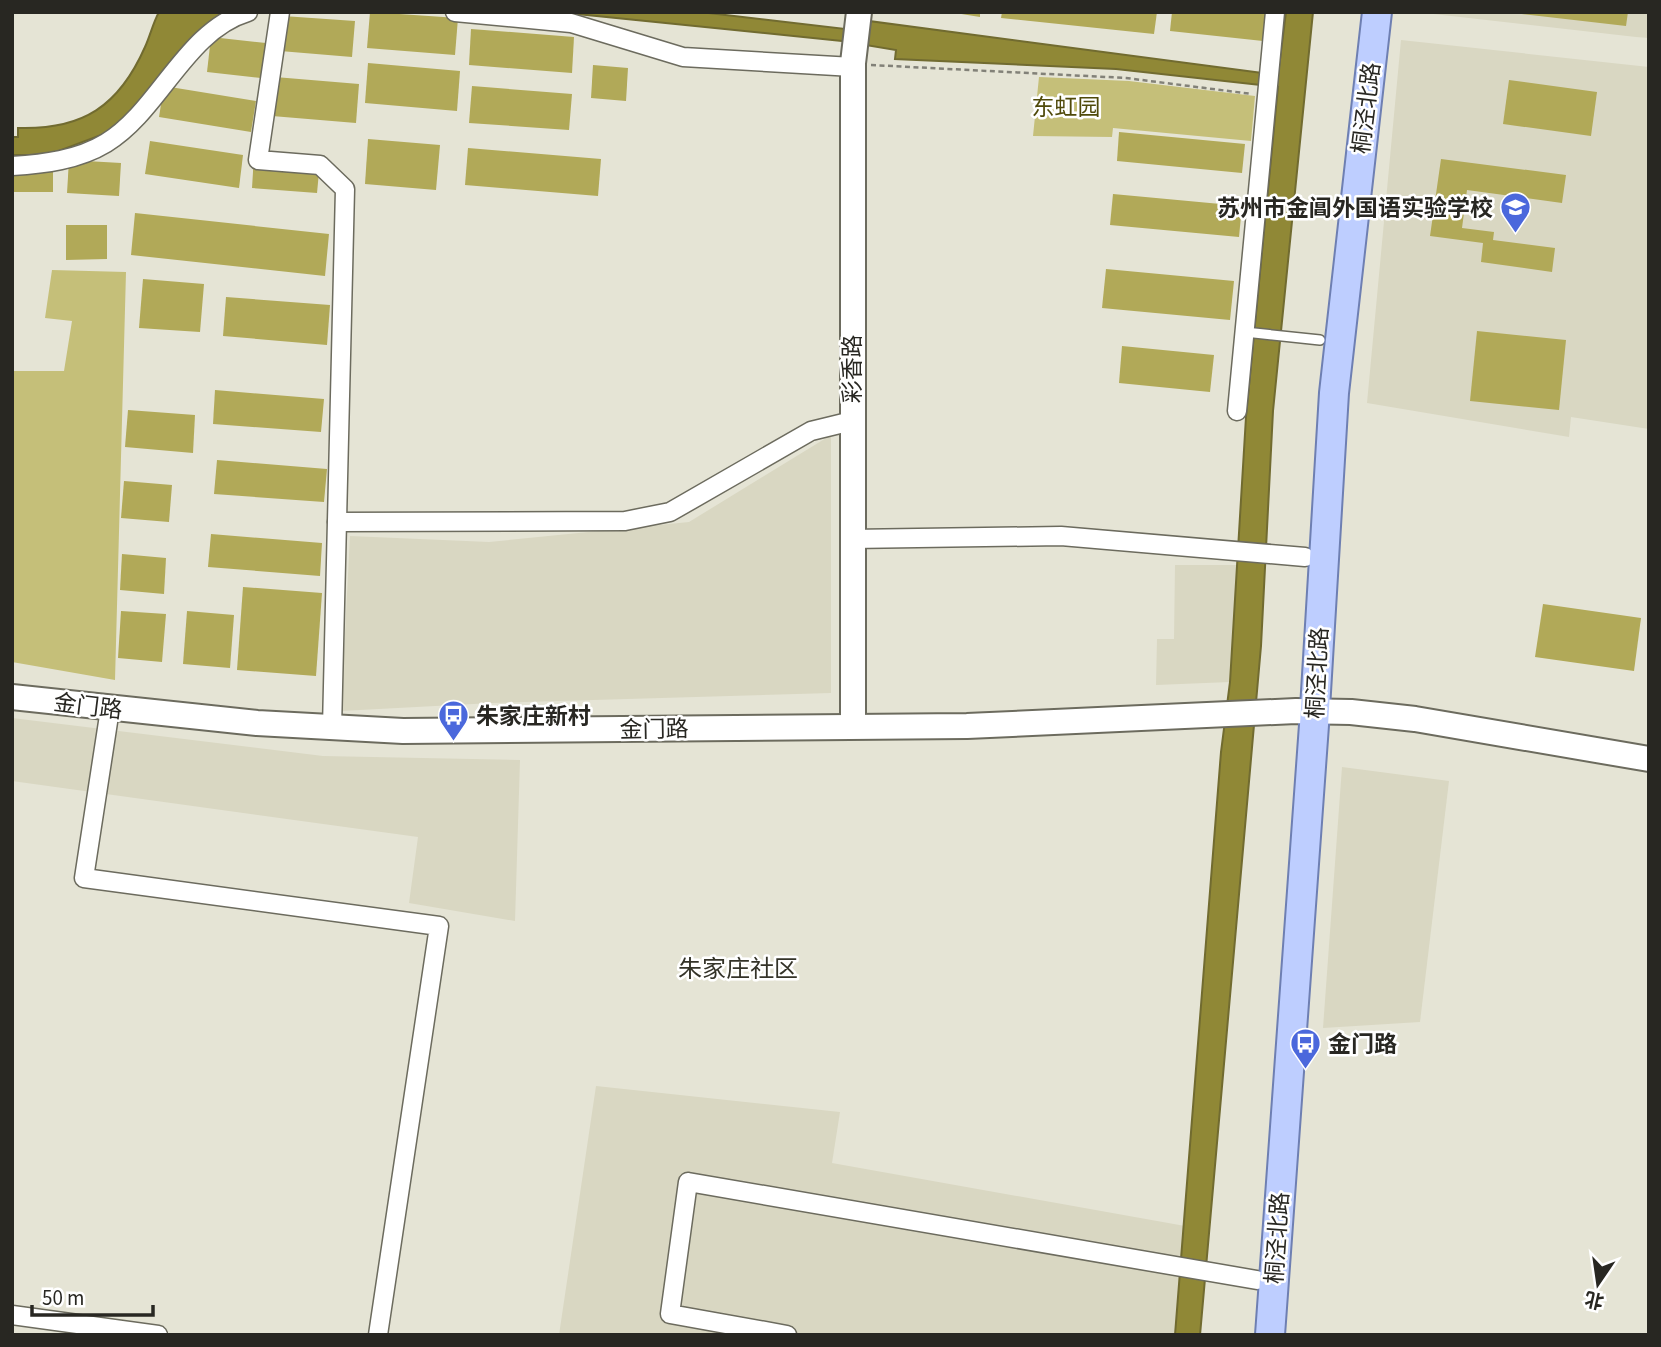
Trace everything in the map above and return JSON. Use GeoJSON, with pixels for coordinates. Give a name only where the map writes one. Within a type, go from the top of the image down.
{"type":"FeatureCollection","features":[{"type":"Feature","properties":{"kind":"main road","name":"桐泾北路"},"geometry":{"type":"LineString","coordinates":[[1270,1335],[1305,557],[1320,340],[1359,12]]}},
{"type":"Feature","properties":{"kind":"main road","name":"桐泾北路"},"geometry":{"type":"LineString","coordinates":[[1252,1335],[1298,715],[1377,12]]}},
{"type":"Feature","properties":{"kind":"main road","name":"彩香路"},"geometry":{"type":"LineString","coordinates":[[853,726],[853,65],[859,15]]}},
{"type":"Feature","properties":{"kind":"main road","name":"金门路"},"geometry":{"type":"LineString","coordinates":[[12,697],[110,709],[332,728],[484,731],[980,725],[1212,716],[1393,716],[1649,759]]}},
{"type":"Feature","properties":{"kind":"main road","name":"金门路"},"geometry":{"type":"LineString","coordinates":[[1298,715],[1649,774]]}},
{"type":"Feature","properties":{"kind":"street"},"geometry":{"type":"LineString","coordinates":[[12,166],[53,163],[104,145],[125,129],[203,41],[237,15],[248,12]]}},
{"type":"Feature","properties":{"kind":"street"},"geometry":{"type":"LineString","coordinates":[[280,12],[258,160],[320,164],[345,189],[332,728]]}},
{"type":"Feature","properties":{"kind":"street"},"geometry":{"type":"LineString","coordinates":[[455,12],[571,23],[682,57],[853,65]]}},
{"type":"Feature","properties":{"kind":"street"},"geometry":{"type":"LineString","coordinates":[[1237,411],[1248,332],[1268,69],[1275,12]]}},
{"type":"Feature","properties":{"kind":"street"},"geometry":{"type":"LineString","coordinates":[[337,522],[625,521],[648,517],[670,512],[811,431],[852,421]]}},
{"type":"Feature","properties":{"kind":"street"},"geometry":{"type":"LineString","coordinates":[[851,539],[1060,536],[1305,557]]}},
{"type":"Feature","properties":{"kind":"street"},"geometry":{"type":"LineString","coordinates":[[110,709],[84,878],[439,926],[378,1335]]}},
{"type":"Feature","properties":{"kind":"street"},"geometry":{"type":"LineString","coordinates":[[787,1335],[670,1314],[688,1182],[1257,1280]]}},
{"type":"Feature","properties":{"kind":"street"},"geometry":{"type":"LineString","coordinates":[[12,1315],[158,1335]]}},
{"type":"Feature","properties":{"kind":"lane"},"geometry":{"type":"LineString","coordinates":[[1248,332],[1320,340]]}},
{"type":"Feature","properties":{"kind":"path"},"geometry":{"type":"LineString","coordinates":[[853,65],[1126,78],[1266,94]]}},
{"type":"Feature","properties":{"kind":"shaded area"},"geometry":{"type":"Polygon","coordinates":[[[159,12],[222,12],[112,131],[48,155],[12,155],[12,137],[18,137],[18,128],[41,128],[80,119],[111,99],[135,68],[159,12]]]}},
{"type":"Feature","properties":{"kind":"shaded area"},"geometry":{"type":"Polygon","coordinates":[[[557,12],[700,12],[845,29],[846,18],[1278,75],[1286,12],[1313,12],[1273,411],[1261,646],[1200,1335],[1175,1335],[1221,752],[1230,682],[1246,417],[1278,87],[1116,69],[895,59],[896,50],[842,41],[557,12]]]}},
{"type":"Feature","properties":{"kind":"shaded area"},"geometry":{"type":"Polygon","coordinates":[[[1416,12],[1649,12],[1649,38],[1636,37],[1416,12]]]}},
{"type":"Feature","properties":{"kind":"shaded area","name":"苏州市金阊外国语实验学校"},"geometry":{"type":"Polygon","coordinates":[[[1401,40],[1649,67],[1649,429],[1571,417],[1569,437],[1367,403],[1401,40]]]}},
{"type":"Feature","properties":{"kind":"shaded area"},"geometry":{"type":"Polygon","coordinates":[[[831,435],[831,693],[492,703],[341,711],[350,536],[489,542],[689,522],[831,435]]]}},
{"type":"Feature","properties":{"kind":"shaded area"},"geometry":{"type":"Polygon","coordinates":[[[1175,565],[1237,565],[1230,682],[1156,685],[1157,639],[1174,639],[1175,565]]]}},
{"type":"Feature","properties":{"kind":"shaded area"},"geometry":{"type":"Polygon","coordinates":[[[12,718],[323,756],[520,760],[515,921],[409,903],[418,837],[12,781],[12,718]]]}},
{"type":"Feature","properties":{"kind":"shaded area"},"geometry":{"type":"Polygon","coordinates":[[[1342,767],[1449,781],[1420,1022],[1323,1028],[1342,767]]]}},
{"type":"Feature","properties":{"kind":"shaded area"},"geometry":{"type":"Polygon","coordinates":[[[596,1086],[840,1112],[832,1163],[1185,1226],[1175,1335],[559,1335],[596,1086]]]}},
{"type":"Feature","properties":{"kind":"green space","name":"东虹园"},"geometry":{"type":"Polygon","coordinates":[[[1039,77],[1129,81],[1255,96],[1251,141],[1113,128],[1112,137],[1033,136],[1039,77]]]}},
{"type":"Feature","properties":{"kind":"green space"},"geometry":{"type":"Polygon","coordinates":[[[52,270],[126,272],[115,680],[12,662],[12,371],[64,371],[72,321],[45,318],[52,270]]]}},
{"type":"Feature","properties":{"kind":"building"},"geometry":{"type":"Polygon","coordinates":[[[370,12],[458,18],[455,55],[367,48],[370,12]]]}},
{"type":"Feature","properties":{"kind":"building"},"geometry":{"type":"Polygon","coordinates":[[[949,12],[980,12],[980,17],[949,12]]]}},
{"type":"Feature","properties":{"kind":"building"},"geometry":{"type":"Polygon","coordinates":[[[1002,12],[1157,12],[1154,34],[1001,18],[1002,12]]]}},
{"type":"Feature","properties":{"kind":"building"},"geometry":{"type":"Polygon","coordinates":[[[1172,12],[1266,12],[1263,41],[1170,31],[1172,12]]]}},
{"type":"Feature","properties":{"kind":"building"},"geometry":{"type":"Polygon","coordinates":[[[1504,12],[1628,12],[1626,26],[1504,12]]]}},
{"type":"Feature","properties":{"kind":"building"},"geometry":{"type":"Polygon","coordinates":[[[283,16],[355,21],[352,57],[280,51],[283,16]]]}},
{"type":"Feature","properties":{"kind":"building"},"geometry":{"type":"Polygon","coordinates":[[[471,29],[574,37],[572,73],[469,65],[471,29]]]}},
{"type":"Feature","properties":{"kind":"building"},"geometry":{"type":"Polygon","coordinates":[[[211,37],[266,43],[261,78],[207,72],[211,37]]]}},
{"type":"Feature","properties":{"kind":"building"},"geometry":{"type":"Polygon","coordinates":[[[368,63],[460,71],[457,111],[365,103],[368,63]]]}},
{"type":"Feature","properties":{"kind":"building"},"geometry":{"type":"Polygon","coordinates":[[[593,65],[628,68],[626,101],[591,98],[593,65]]]}},
{"type":"Feature","properties":{"kind":"building"},"geometry":{"type":"Polygon","coordinates":[[[275,77],[359,84],[356,123],[272,116],[275,77]]]}},
{"type":"Feature","properties":{"kind":"building"},"geometry":{"type":"Polygon","coordinates":[[[1509,80],[1597,92],[1591,136],[1503,124],[1509,80]]]}},
{"type":"Feature","properties":{"kind":"building"},"geometry":{"type":"Polygon","coordinates":[[[164,86],[256,101],[251,132],[159,117],[164,86]]]}},
{"type":"Feature","properties":{"kind":"building"},"geometry":{"type":"Polygon","coordinates":[[[472,86],[572,94],[569,130],[469,123],[472,86]]]}},
{"type":"Feature","properties":{"kind":"building"},"geometry":{"type":"Polygon","coordinates":[[[1119,132],[1245,144],[1242,173],[1117,161],[1119,132]]]}},
{"type":"Feature","properties":{"kind":"building"},"geometry":{"type":"Polygon","coordinates":[[[368,139],[440,145],[436,190],[365,184],[368,139]]]}},
{"type":"Feature","properties":{"kind":"building"},"geometry":{"type":"Polygon","coordinates":[[[150,141],[243,155],[239,188],[145,174],[150,141]]]}},
{"type":"Feature","properties":{"kind":"building"},"geometry":{"type":"Polygon","coordinates":[[[468,148],[601,159],[598,196],[465,185],[468,148]]]}},
{"type":"Feature","properties":{"kind":"building"},"geometry":{"type":"Polygon","coordinates":[[[254,155],[320,161],[317,193],[252,188],[254,155]]]}},
{"type":"Feature","properties":{"kind":"building"},"geometry":{"type":"Polygon","coordinates":[[[1441,159],[1566,175],[1562,203],[1467,190],[1462,228],[1494,232],[1493,240],[1555,248],[1552,272],[1481,262],[1483,243],[1430,236],[1441,159]]]}},
{"type":"Feature","properties":{"kind":"building"},"geometry":{"type":"Polygon","coordinates":[[[69,160],[121,163],[119,196],[67,193],[69,160]]]}},
{"type":"Feature","properties":{"kind":"building"},"geometry":{"type":"Polygon","coordinates":[[[12,171],[53,171],[53,192],[12,192],[12,171]]]}},
{"type":"Feature","properties":{"kind":"building"},"geometry":{"type":"Polygon","coordinates":[[[1113,194],[1242,206],[1239,237],[1110,225],[1113,194]]]}},
{"type":"Feature","properties":{"kind":"building"},"geometry":{"type":"Polygon","coordinates":[[[135,213],[329,234],[325,276],[131,255],[135,213]]]}},
{"type":"Feature","properties":{"kind":"building"},"geometry":{"type":"Polygon","coordinates":[[[66,225],[107,225],[107,259],[66,260],[66,225]]]}},
{"type":"Feature","properties":{"kind":"building"},"geometry":{"type":"Polygon","coordinates":[[[1106,269],[1234,281],[1230,320],[1102,308],[1106,269]]]}},
{"type":"Feature","properties":{"kind":"building"},"geometry":{"type":"Polygon","coordinates":[[[143,279],[204,284],[200,332],[139,328],[143,279]]]}},
{"type":"Feature","properties":{"kind":"building"},"geometry":{"type":"Polygon","coordinates":[[[226,297],[330,305],[327,345],[223,336],[226,297]]]}},
{"type":"Feature","properties":{"kind":"building"},"geometry":{"type":"Polygon","coordinates":[[[1477,331],[1566,340],[1559,410],[1470,401],[1477,331]]]}},
{"type":"Feature","properties":{"kind":"building"},"geometry":{"type":"Polygon","coordinates":[[[1122,346],[1214,355],[1210,392],[1119,383],[1122,346]]]}},
{"type":"Feature","properties":{"kind":"building"},"geometry":{"type":"Polygon","coordinates":[[[215,390],[324,399],[321,432],[213,424],[215,390]]]}},
{"type":"Feature","properties":{"kind":"building"},"geometry":{"type":"Polygon","coordinates":[[[128,410],[195,415],[193,453],[125,447],[128,410]]]}},
{"type":"Feature","properties":{"kind":"building"},"geometry":{"type":"Polygon","coordinates":[[[217,460],[327,469],[324,502],[214,494],[217,460]]]}},
{"type":"Feature","properties":{"kind":"building"},"geometry":{"type":"Polygon","coordinates":[[[124,481],[172,485],[169,522],[121,518],[124,481]]]}},
{"type":"Feature","properties":{"kind":"building"},"geometry":{"type":"Polygon","coordinates":[[[211,534],[322,543],[320,576],[208,567],[211,534]]]}},
{"type":"Feature","properties":{"kind":"building"},"geometry":{"type":"Polygon","coordinates":[[[122,554],[166,558],[164,594],[120,590],[122,554]]]}},
{"type":"Feature","properties":{"kind":"building"},"geometry":{"type":"Polygon","coordinates":[[[243,587],[322,593],[316,676],[237,670],[243,587]]]}},
{"type":"Feature","properties":{"kind":"building"},"geometry":{"type":"Polygon","coordinates":[[[1543,604],[1641,618],[1634,671],[1535,657],[1543,604]]]}},
{"type":"Feature","properties":{"kind":"building"},"geometry":{"type":"Polygon","coordinates":[[[121,611],[166,614],[162,662],[118,658],[121,611]]]}},
{"type":"Feature","properties":{"kind":"building"},"geometry":{"type":"Polygon","coordinates":[[[187,611],[234,615],[230,668],[183,664],[187,611]]]}},
{"type":"Feature","properties":{"kind":"place","name":"苏州市金阊外国语实验学校"},"geometry":{"type":"Point","coordinates":[1516,235]}},
{"type":"Feature","properties":{"kind":"place","name":"朱家庄新村"},"geometry":{"type":"Point","coordinates":[453,743]}},
{"type":"Feature","properties":{"kind":"place","name":"金门路"},"geometry":{"type":"Point","coordinates":[1305,1071]}},
{"type":"Feature","properties":{"kind":"district","name":"朱家庄社区"},"geometry":{"type":"Point","coordinates":[738,969]}}]}
